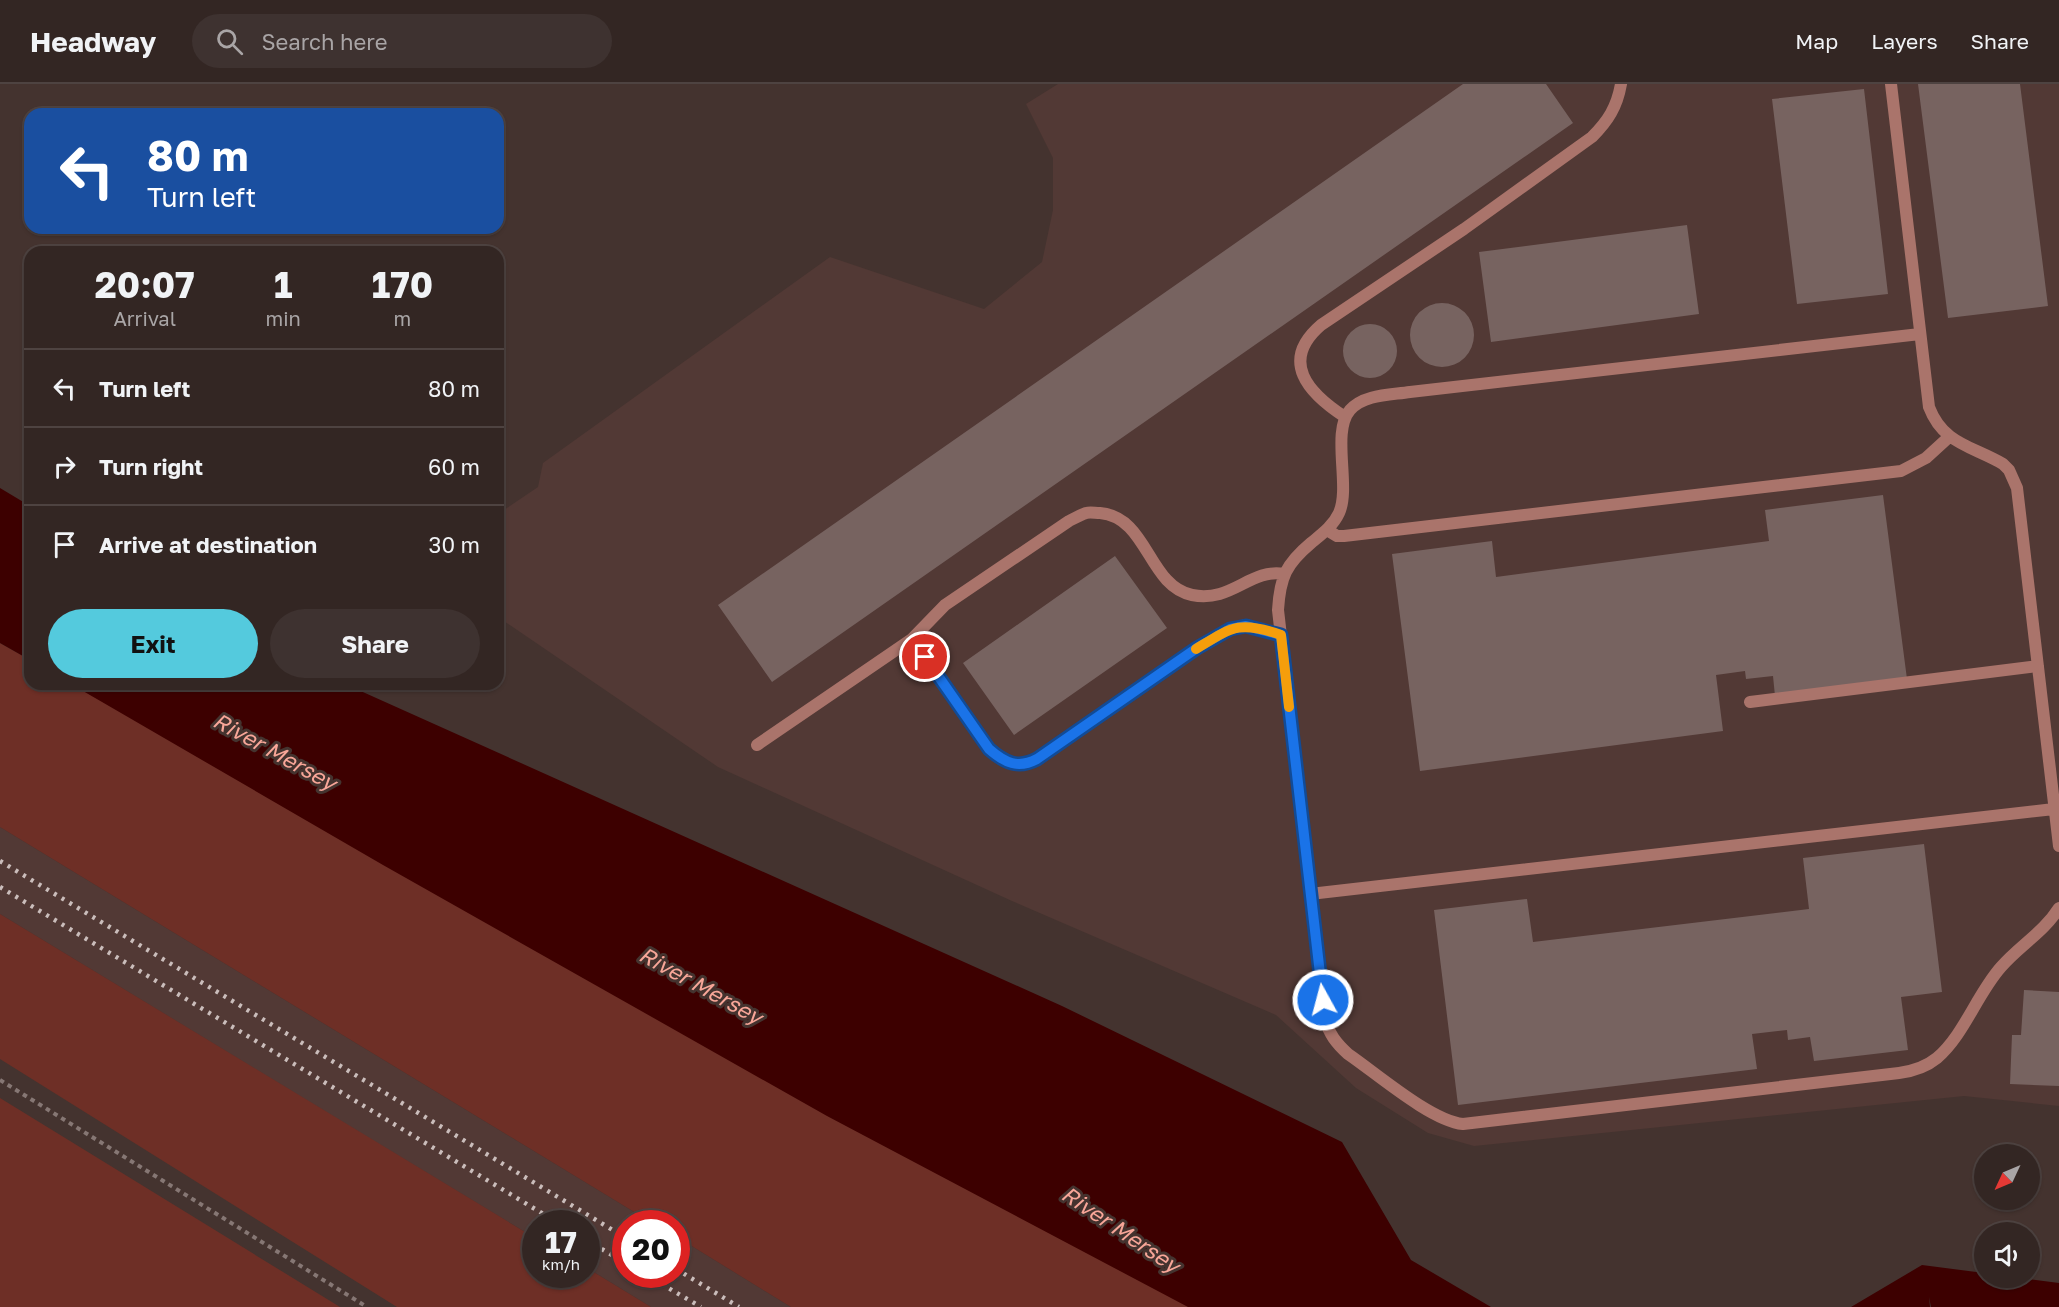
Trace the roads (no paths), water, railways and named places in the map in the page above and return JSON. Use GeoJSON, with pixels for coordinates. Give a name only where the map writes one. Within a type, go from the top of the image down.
{"type":"FeatureCollection","features":[{"type":"Feature","properties":{"kind":"lane"},"geometry":{"type":"LineString","coordinates":[[1344,417],[1320,399],[1308,386],[1301,371],[1300,353],[1308,336],[1464,229],[1592,137],[1608,121],[1618,100],[1621,84]]}},
{"type":"Feature","properties":{"kind":"lane"},"geometry":{"type":"LineString","coordinates":[[1891,84],[1929,407],[1940,428],[1949,437],[2002,464],[2009,470],[2014,479],[2020,506],[2059,846]]}},
{"type":"Feature","properties":{"kind":"lane"},"geometry":{"type":"LineString","coordinates":[[1920,334],[1392,394],[1360,401],[1344,417],[1341,457],[1343,489],[1340,512],[1327,530],[1295,558],[1284,574],[1279,590],[1278,609],[1328,1032],[1348,1054],[1426,1110],[1444,1120],[1463,1124],[1917,1070],[1936,1059],[1951,1045],[1979,997],[1996,974],[2052,919],[2059,908]]}},
{"type":"Feature","properties":{"kind":"lane"},"geometry":{"type":"LineString","coordinates":[[1327,530],[1344,536],[1901,471],[1926,458],[1949,437]]}},
{"type":"Feature","properties":{"kind":"lane"},"geometry":{"type":"LineString","coordinates":[[757,745],[912,639],[945,605],[1060,527],[1088,512],[1108,514],[1124,522],[1137,536],[1163,576],[1190,595],[1210,597],[1226,594],[1262,575],[1284,574]]}},
{"type":"Feature","properties":{"kind":"lane"},"geometry":{"type":"LineString","coordinates":[[912,639],[989,749],[1000,759],[1014,765],[1027,764],[1037,759],[1197,648],[1230,629],[1246,626],[1281,635]]}},
{"type":"Feature","properties":{"kind":"lane"},"geometry":{"type":"LineString","coordinates":[[1750,702],[2038,666]]}},
{"type":"Feature","properties":{"kind":"lane"},"geometry":{"type":"LineString","coordinates":[[1310,894],[2054,809]]}},
{"type":"Feature","properties":{"kind":"water"},"geometry":{"type":"Polygon","coordinates":[[[0,488],[24,502],[24,657],[0,643],[0,488]]]}},
{"type":"Feature","properties":{"kind":"water","name":"River Mersey"},"geometry":{"type":"Polygon","coordinates":[[[81,690],[358,690],[1062,1006],[1342,1142],[1411,1260],[1491,1307],[1188,1307],[827,1116],[383,865],[81,690]]]}},
{"type":"Feature","properties":{"kind":"water"},"geometry":{"type":"Polygon","coordinates":[[[1922,1265],[1974,1272],[1974,1288],[2040,1288],[2040,1281],[2059,1283],[2059,1307],[1931,1307],[1929,1297],[1930,1307],[1851,1307],[1922,1265]]]}},
{"type":"Feature","properties":{"kind":"railway"},"geometry":{"type":"LineString","coordinates":[[0,861],[612,1230]]}},
{"type":"Feature","properties":{"kind":"railway"},"geometry":{"type":"LineString","coordinates":[[0,887],[537,1210]]}},
{"type":"Feature","properties":{"kind":"railway"},"geometry":{"type":"LineString","coordinates":[[600,1248],[612,1255]]}},
{"type":"Feature","properties":{"kind":"railway"},"geometry":{"type":"LineString","coordinates":[[690,1277],[739,1307]]}},
{"type":"Feature","properties":{"kind":"railway"},"geometry":{"type":"LineString","coordinates":[[668,1288],[701,1307]]}}]}
